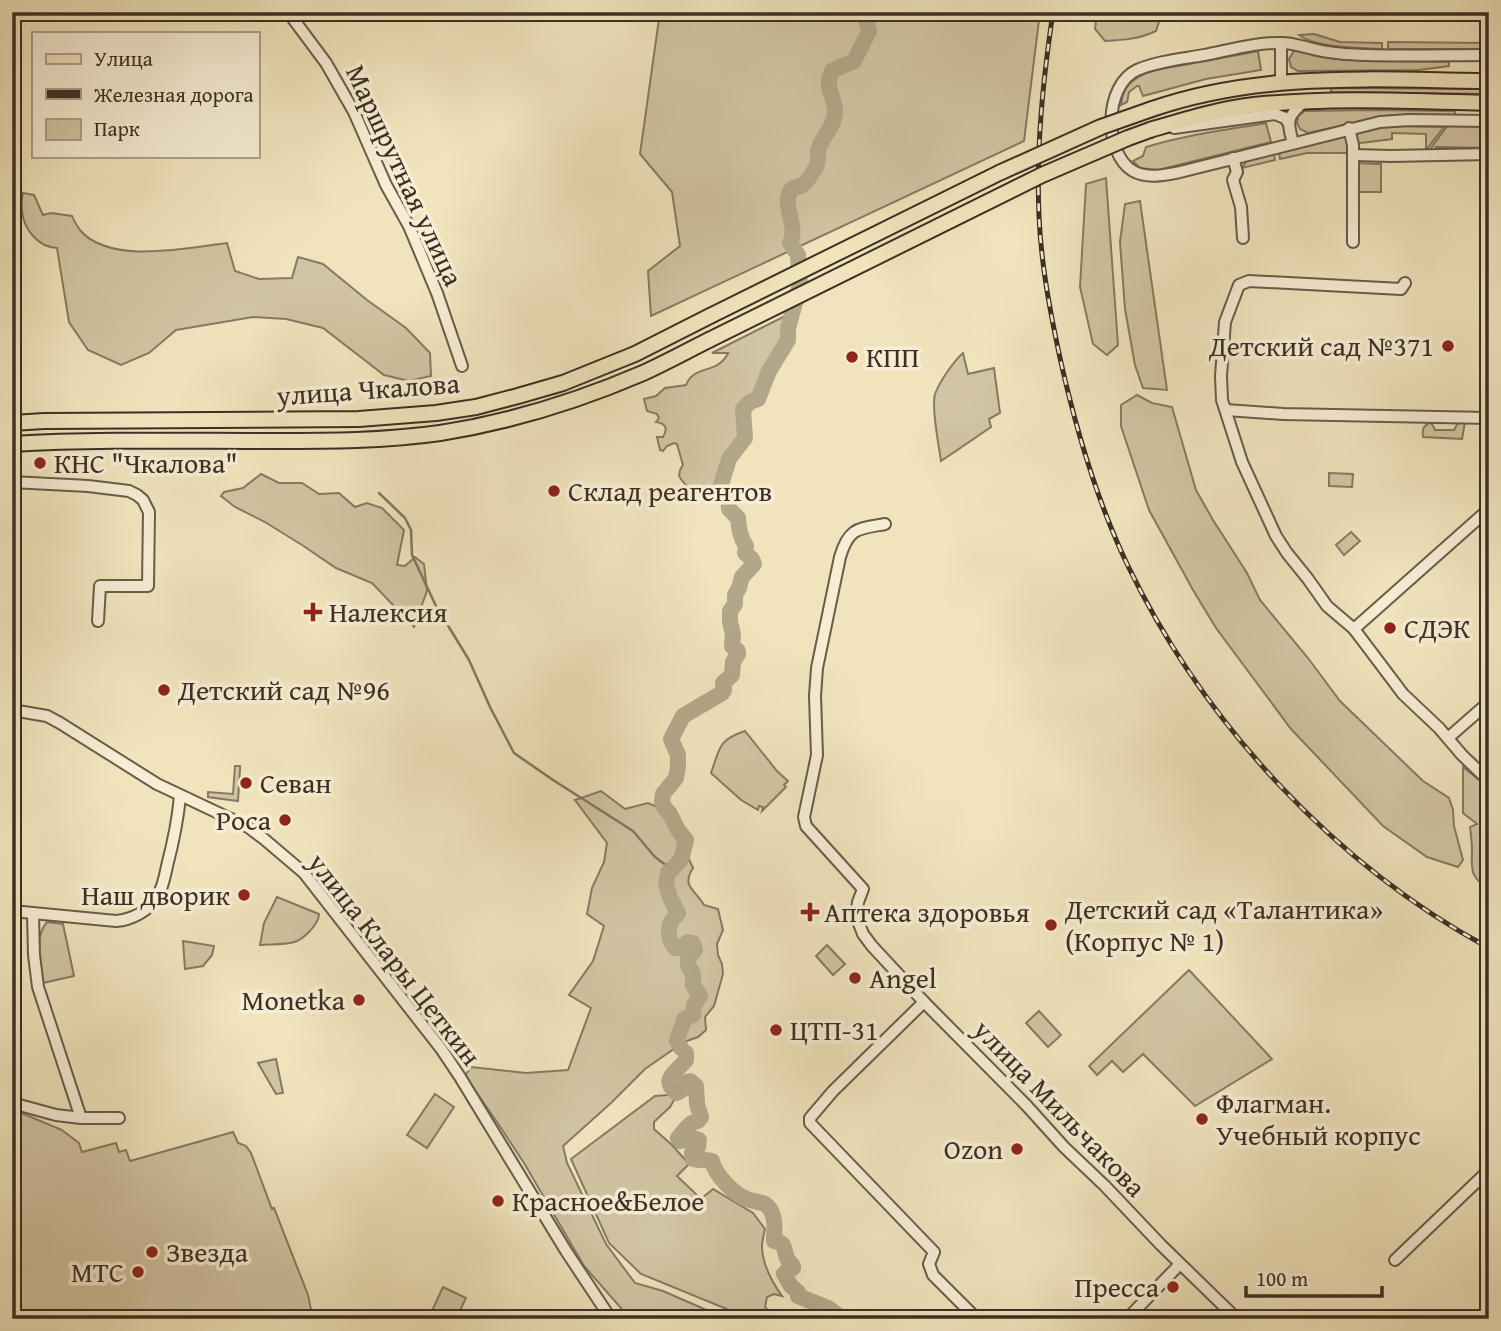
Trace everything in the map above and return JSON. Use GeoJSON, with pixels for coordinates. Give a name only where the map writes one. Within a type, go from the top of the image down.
{"type":"FeatureCollection","features":[{"type":"Feature","properties":{"kind":"main road","name":"улица Чкалова"},"geometry":{"type":"LineString","coordinates":[[12,423],[359,419],[436,413],[497,401],[563,383],[635,354],[999,173],[1101,127],[1152,109],[1204,93],[1281,81],[1489,81]]}},
{"type":"Feature","properties":{"kind":"main road","name":"улица Чкалова"},"geometry":{"type":"LineString","coordinates":[[12,444],[360,441],[438,433],[524,415],[571,401],[645,372],[1042,175],[1128,138],[1207,115],[1252,106],[1331,100],[1489,103]]}},
{"type":"Feature","properties":{"kind":"street","name":"Маршрутная улица"},"geometry":{"type":"LineString","coordinates":[[288,12],[336,78],[358,120],[386,185],[409,226],[437,293],[462,366]]}},
{"type":"Feature","properties":{"kind":"street"},"geometry":{"type":"LineString","coordinates":[[1281,43],[1281,81]]}},
{"type":"Feature","properties":{"kind":"street"},"geometry":{"type":"LineString","coordinates":[[1489,55],[1345,54],[1281,43],[1233,49],[1147,66],[1131,74],[1116,92],[1112,113],[1114,138],[1120,157],[1134,171],[1147,175],[1162,175],[1380,122],[1489,121]]}},
{"type":"Feature","properties":{"kind":"street"},"geometry":{"type":"LineString","coordinates":[[1293,143],[1289,124],[1291,114],[1304,102]]}},
{"type":"Feature","properties":{"kind":"street"},"geometry":{"type":"LineString","coordinates":[[1150,131],[1271,114],[1283,116],[1289,124]]}},
{"type":"Feature","properties":{"kind":"street"},"geometry":{"type":"LineString","coordinates":[[1349,128],[1353,155],[1353,242]]}},
{"type":"Feature","properties":{"kind":"street"},"geometry":{"type":"LineString","coordinates":[[1353,155],[1489,154]]}},
{"type":"Feature","properties":{"kind":"street"},"geometry":{"type":"LineString","coordinates":[[1233,158],[1237,172],[1233,180],[1241,208],[1242,238]]}},
{"type":"Feature","properties":{"kind":"street"},"geometry":{"type":"LineString","coordinates":[[1405,283],[1401,289],[1249,281],[1239,285],[1226,322],[1222,400],[1242,462],[1276,536],[1287,553],[1327,606],[1354,629],[1403,694],[1489,780]]}},
{"type":"Feature","properties":{"kind":"street"},"geometry":{"type":"LineString","coordinates":[[1226,410],[1283,414],[1489,418]]}},
{"type":"Feature","properties":{"kind":"street"},"geometry":{"type":"LineString","coordinates":[[12,482],[129,491],[147,506],[150,523],[148,586],[100,586],[98,621]]}},
{"type":"Feature","properties":{"kind":"street"},"geometry":{"type":"LineString","coordinates":[[1354,629],[1489,509]]}},
{"type":"Feature","properties":{"kind":"street","name":"улица Мильчакова"},"geometry":{"type":"LineString","coordinates":[[885,524],[853,532],[840,557],[816,674],[817,755],[804,817],[806,826],[863,889],[856,908],[858,924],[872,946],[1064,1147],[1237,1319]]}},
{"type":"Feature","properties":{"kind":"street"},"geometry":{"type":"LineString","coordinates":[[1448,738],[1489,702]]}},
{"type":"Feature","properties":{"kind":"street","name":"улица Клары Цеткин"},"geometry":{"type":"LineString","coordinates":[[12,710],[47,716],[157,784],[248,827],[304,873],[442,1050],[611,1319]]}},
{"type":"Feature","properties":{"kind":"street"},"geometry":{"type":"LineString","coordinates":[[12,911],[116,921],[125,920],[148,908],[157,898],[163,881],[174,838],[180,796]]}},
{"type":"Feature","properties":{"kind":"street"},"geometry":{"type":"LineString","coordinates":[[33,914],[38,987],[81,1118]]}},
{"type":"Feature","properties":{"kind":"street"},"geometry":{"type":"LineString","coordinates":[[924,1002],[834,1091],[810,1118],[810,1123],[934,1252],[929,1264],[933,1275],[977,1319]]}},
{"type":"Feature","properties":{"kind":"street"},"geometry":{"type":"LineString","coordinates":[[12,1103],[56,1115],[119,1118]]}},
{"type":"Feature","properties":{"kind":"street"},"geometry":{"type":"LineString","coordinates":[[1395,1260],[1489,1170]]}},
{"type":"Feature","properties":{"kind":"street"},"geometry":{"type":"LineString","coordinates":[[1127,1319],[1181,1264]]}},
{"type":"Feature","properties":{"kind":"green space"},"geometry":{"type":"Polygon","coordinates":[[[637,12],[1040,12],[1024,141],[651,316],[648,271],[680,246],[672,192],[640,154],[659,19],[637,12]]]}},
{"type":"Feature","properties":{"kind":"green space"},"geometry":{"type":"Polygon","coordinates":[[[1097,12],[1162,12],[1156,31],[1131,39],[1105,41],[1095,29],[1097,12]]]}},
{"type":"Feature","properties":{"kind":"green space"},"geometry":{"type":"Polygon","coordinates":[[[1314,34],[1340,42],[1382,43],[1382,49],[1327,45],[1299,35],[1314,34]]]}},
{"type":"Feature","properties":{"kind":"green space"},"geometry":{"type":"Polygon","coordinates":[[[1388,42],[1489,43],[1489,49],[1388,49],[1388,42]]]}},
{"type":"Feature","properties":{"kind":"green space"},"geometry":{"type":"Polygon","coordinates":[[[1258,51],[1261,70],[1206,79],[1143,96],[1137,86],[1129,92],[1127,102],[1121,105],[1127,86],[1142,75],[1160,69],[1258,51]]]}},
{"type":"Feature","properties":{"kind":"green space"},"geometry":{"type":"Polygon","coordinates":[[[1294,51],[1348,59],[1449,62],[1449,66],[1419,70],[1298,71],[1291,67],[1289,59],[1294,51]]]}},
{"type":"Feature","properties":{"kind":"green space"},"geometry":{"type":"Polygon","coordinates":[[[1331,88],[1489,89],[1489,94],[1331,92],[1331,88]]]}},
{"type":"Feature","properties":{"kind":"green space"},"geometry":{"type":"Polygon","coordinates":[[[1305,111],[1455,111],[1455,116],[1383,116],[1308,133],[1300,129],[1297,123],[1298,116],[1305,111]]]}},
{"type":"Feature","properties":{"kind":"green space"},"geometry":{"type":"Polygon","coordinates":[[[1266,123],[1271,142],[1158,170],[1140,168],[1133,161],[1143,156],[1146,147],[1266,123]]]}},
{"type":"Feature","properties":{"kind":"green space"},"geometry":{"type":"Polygon","coordinates":[[[1448,125],[1489,126],[1489,148],[1436,147],[1436,156],[1425,156],[1448,125]]]}},
{"type":"Feature","properties":{"kind":"green space"},"geometry":{"type":"Polygon","coordinates":[[[1444,127],[1426,150],[1426,134],[1392,133],[1392,139],[1356,142],[1355,132],[1368,128],[1444,127]]]}},
{"type":"Feature","properties":{"kind":"green space"},"geometry":{"type":"Polygon","coordinates":[[[1348,135],[1351,153],[1307,153],[1280,159],[1279,153],[1348,135]]]}},
{"type":"Feature","properties":{"kind":"green space"},"geometry":{"type":"Polygon","coordinates":[[[1274,154],[1275,160],[1242,168],[1247,160],[1274,154]]]}},
{"type":"Feature","properties":{"kind":"green space"},"geometry":{"type":"Polygon","coordinates":[[[1354,163],[1381,164],[1381,192],[1354,192],[1354,163]]]}},
{"type":"Feature","properties":{"kind":"green space"},"geometry":{"type":"Polygon","coordinates":[[[1106,178],[1118,345],[1107,355],[1093,344],[1080,287],[1086,184],[1106,178]]]}},
{"type":"Feature","properties":{"kind":"green space"},"geometry":{"type":"Polygon","coordinates":[[[23,193],[34,195],[43,215],[51,213],[72,216],[80,230],[93,241],[110,247],[149,252],[227,243],[235,271],[259,279],[292,278],[298,257],[323,264],[406,328],[430,353],[431,376],[409,381],[384,375],[323,328],[286,319],[253,317],[176,330],[149,353],[121,365],[88,350],[69,322],[57,248],[38,241],[25,224],[23,193]]]}},
{"type":"Feature","properties":{"kind":"green space"},"geometry":{"type":"Polygon","coordinates":[[[1140,201],[1167,390],[1143,388],[1135,365],[1125,309],[1120,242],[1125,204],[1140,201]]]}},
{"type":"Feature","properties":{"kind":"green space"},"geometry":{"type":"Polygon","coordinates":[[[791,313],[786,329],[786,341],[765,372],[756,397],[741,405],[742,438],[716,479],[713,494],[693,491],[679,476],[683,465],[677,444],[660,450],[657,437],[663,437],[665,427],[656,422],[659,418],[657,414],[647,411],[644,399],[656,396],[665,388],[686,385],[695,374],[718,364],[728,353],[712,353],[791,313]]]}},
{"type":"Feature","properties":{"kind":"green space"},"geometry":{"type":"Polygon","coordinates":[[[963,353],[968,374],[994,368],[1000,413],[989,419],[991,427],[941,461],[935,394],[947,372],[963,353]]]}},
{"type":"Feature","properties":{"kind":"green space"},"geometry":{"type":"Polygon","coordinates":[[[1137,395],[1152,403],[1172,407],[1196,490],[1247,573],[1260,600],[1340,701],[1423,781],[1449,798],[1463,860],[1458,867],[1427,857],[1383,826],[1291,729],[1216,628],[1149,510],[1121,426],[1121,405],[1137,395]]]}},
{"type":"Feature","properties":{"kind":"green space"},"geometry":{"type":"Polygon","coordinates":[[[1459,421],[1465,422],[1462,439],[1423,437],[1424,428],[1431,422],[1435,430],[1454,430],[1459,421]]]}},
{"type":"Feature","properties":{"kind":"green space"},"geometry":{"type":"Polygon","coordinates":[[[1329,473],[1353,474],[1352,487],[1329,486],[1329,473]]]}},
{"type":"Feature","properties":{"kind":"green space"},"geometry":{"type":"Polygon","coordinates":[[[261,474],[279,483],[302,483],[319,494],[339,493],[355,507],[367,503],[382,508],[404,530],[397,565],[405,566],[415,557],[424,564],[427,591],[414,627],[372,583],[336,568],[221,496],[224,492],[243,488],[261,474]]]}},
{"type":"Feature","properties":{"kind":"green space"},"geometry":{"type":"Polygon","coordinates":[[[1351,532],[1360,541],[1344,555],[1336,545],[1351,532]]]}},
{"type":"Feature","properties":{"kind":"green space"},"geometry":{"type":"Polygon","coordinates":[[[745,731],[788,781],[784,785],[786,787],[762,811],[763,807],[759,806],[758,810],[741,800],[711,773],[721,746],[736,734],[745,731]]]}},
{"type":"Feature","properties":{"kind":"green space"},"geometry":{"type":"Polygon","coordinates":[[[235,766],[240,766],[238,801],[208,797],[208,792],[233,794],[235,766]]]}},
{"type":"Feature","properties":{"kind":"green space"},"geometry":{"type":"Polygon","coordinates":[[[1463,767],[1489,788],[1489,889],[1475,877],[1472,869],[1470,827],[1477,824],[1463,813],[1463,767]]]}},
{"type":"Feature","properties":{"kind":"green space"},"geometry":{"type":"Polygon","coordinates":[[[601,791],[625,809],[648,803],[677,815],[680,840],[693,868],[689,884],[704,905],[718,909],[723,930],[717,944],[723,974],[714,1006],[705,1017],[706,1030],[645,1069],[563,1146],[567,1163],[606,1244],[635,1283],[663,1291],[727,1319],[628,1319],[584,1266],[524,1163],[465,1076],[471,1067],[526,1073],[568,1070],[591,1008],[569,995],[593,961],[604,926],[587,914],[592,888],[604,862],[607,843],[575,800],[601,791]]]}},
{"type":"Feature","properties":{"kind":"green space"},"geometry":{"type":"Polygon","coordinates":[[[277,897],[319,914],[318,918],[310,931],[298,941],[260,945],[264,923],[277,897]]]}},
{"type":"Feature","properties":{"kind":"green space"},"geometry":{"type":"Polygon","coordinates":[[[47,922],[63,924],[74,976],[43,983],[39,943],[47,922]]]}},
{"type":"Feature","properties":{"kind":"green space"},"geometry":{"type":"Polygon","coordinates":[[[183,941],[214,946],[212,955],[203,966],[185,969],[183,941]]]}},
{"type":"Feature","properties":{"kind":"green space"},"geometry":{"type":"Polygon","coordinates":[[[827,945],[845,964],[833,975],[816,956],[827,945]]]}},
{"type":"Feature","properties":{"kind":"green space"},"geometry":{"type":"Polygon","coordinates":[[[1189,970],[1272,1059],[1195,1106],[1143,1054],[1123,1072],[1112,1061],[1097,1075],[1089,1066],[1189,970]]]}},
{"type":"Feature","properties":{"kind":"green space"},"geometry":{"type":"Polygon","coordinates":[[[1039,1011],[1061,1035],[1048,1047],[1026,1023],[1039,1011]]]}},
{"type":"Feature","properties":{"kind":"green space"},"geometry":{"type":"Polygon","coordinates":[[[276,1059],[283,1093],[276,1094],[258,1063],[276,1059]]]}},
{"type":"Feature","properties":{"kind":"green space"},"geometry":{"type":"Polygon","coordinates":[[[671,1092],[677,1095],[670,1107],[654,1122],[654,1129],[689,1164],[677,1176],[701,1199],[713,1189],[753,1213],[765,1229],[762,1246],[764,1259],[771,1279],[782,1296],[774,1294],[767,1297],[765,1307],[770,1312],[759,1319],[751,1319],[641,1274],[609,1243],[571,1159],[655,1096],[668,1095],[671,1092]]]}},
{"type":"Feature","properties":{"kind":"green space"},"geometry":{"type":"Polygon","coordinates":[[[435,1094],[454,1107],[427,1148],[407,1135],[435,1094]]]}},
{"type":"Feature","properties":{"kind":"green space","name":"Звезда"},"geometry":{"type":"Polygon","coordinates":[[[12,1109],[62,1130],[79,1143],[82,1152],[116,1143],[119,1152],[126,1150],[130,1161],[233,1132],[238,1143],[246,1146],[251,1153],[308,1295],[313,1319],[12,1319],[12,1109]]]}},
{"type":"Feature","properties":{"kind":"green space"},"geometry":{"type":"Polygon","coordinates":[[[443,1287],[466,1298],[456,1319],[439,1319],[430,1315],[443,1287]]]}},
{"type":"Feature","properties":{"kind":"waterway"},"geometry":{"type":"LineString","coordinates":[[681,1048],[677,1041],[684,1019],[693,1015],[694,1005],[700,996],[693,985],[693,974],[688,965],[688,959],[695,950],[693,943],[688,942],[675,948],[669,936],[671,922],[678,913],[666,883],[668,873],[681,860],[686,840],[662,801],[663,794],[676,778],[678,766],[678,755],[671,739],[683,716],[722,693],[723,683],[732,675],[733,662],[738,654],[732,646],[730,611],[735,604],[735,595],[742,577],[754,564],[745,553],[746,546],[740,533],[738,518],[729,509],[728,498],[720,489],[729,459],[745,438],[743,409],[758,399],[769,371],[788,340],[788,328],[800,285],[798,255],[790,243],[793,230],[788,196],[792,189],[805,183],[816,166],[819,148],[833,123],[835,113],[829,88],[830,77],[832,71],[854,61],[869,31],[864,12]]}},
{"type":"Feature","properties":{"kind":"waterway"},"geometry":{"type":"LineString","coordinates":[[379,493],[405,518],[411,530],[412,555],[436,606],[469,660],[514,753],[633,831],[655,857],[671,869]]}},
{"type":"Feature","properties":{"kind":"waterway"},"geometry":{"type":"LineString","coordinates":[[686,1053],[686,1060],[671,1076],[670,1084],[677,1093],[687,1082],[690,1081],[696,1086],[701,1117],[689,1125],[678,1138],[680,1141],[692,1138],[699,1140],[698,1147],[692,1153],[693,1159],[712,1161],[717,1173],[733,1190],[744,1198],[768,1206],[774,1220],[774,1241],[783,1245],[787,1259],[793,1266],[784,1274],[791,1286],[798,1292],[798,1296],[828,1308],[843,1319]]}},
{"type":"Feature","properties":{"kind":"railway"},"geometry":{"type":"LineString","coordinates":[[1053,12],[1039,139],[1039,216],[1044,270],[1060,358],[1080,439],[1097,492],[1129,568],[1160,626],[1196,682],[1236,735],[1280,785],[1327,832],[1378,876],[1432,914],[1489,948]]}},
{"type":"Feature","properties":{"kind":"place","name":"Детский сад №371"},"geometry":{"type":"Point","coordinates":[1448,346]}},
{"type":"Feature","properties":{"kind":"place","name":"КПП"},"geometry":{"type":"Point","coordinates":[852,357]}},
{"type":"Feature","properties":{"kind":"place","name":"КНС \"Чкалова\""},"geometry":{"type":"Point","coordinates":[40,463]}},
{"type":"Feature","properties":{"kind":"place","name":"Склад реагентов"},"geometry":{"type":"Point","coordinates":[554,491]}},
{"type":"Feature","properties":{"kind":"place","name":"Налексия"},"geometry":{"type":"Point","coordinates":[313,612]}},
{"type":"Feature","properties":{"kind":"place","name":"СДЭК"},"geometry":{"type":"Point","coordinates":[1390,628]}},
{"type":"Feature","properties":{"kind":"place","name":"Детский сад №96"},"geometry":{"type":"Point","coordinates":[164,690]}},
{"type":"Feature","properties":{"kind":"place","name":"Севан"},"geometry":{"type":"Point","coordinates":[246,783]}},
{"type":"Feature","properties":{"kind":"place","name":"Роса"},"geometry":{"type":"Point","coordinates":[285,820]}},
{"type":"Feature","properties":{"kind":"place","name":"Наш дворик"},"geometry":{"type":"Point","coordinates":[244,895]}},
{"type":"Feature","properties":{"kind":"place","name":"Аптека здоровья"},"geometry":{"type":"Point","coordinates":[810,912]}},
{"type":"Feature","properties":{"kind":"place","name":"Детский сад «Талантика» (Корпус № 1)"},"geometry":{"type":"Point","coordinates":[1051,925]}},
{"type":"Feature","properties":{"kind":"place","name":"Angel"},"geometry":{"type":"Point","coordinates":[855,978]}},
{"type":"Feature","properties":{"kind":"place","name":"Monetka"},"geometry":{"type":"Point","coordinates":[359,1000]}},
{"type":"Feature","properties":{"kind":"place","name":"ЦТП-31"},"geometry":{"type":"Point","coordinates":[776,1030]}},
{"type":"Feature","properties":{"kind":"place","name":"Флагман. Учебный корпус"},"geometry":{"type":"Point","coordinates":[1202,1119]}},
{"type":"Feature","properties":{"kind":"place","name":"Ozon"},"geometry":{"type":"Point","coordinates":[1017,1149]}},
{"type":"Feature","properties":{"kind":"place","name":"Красное&Белое"},"geometry":{"type":"Point","coordinates":[498,1201]}},
{"type":"Feature","properties":{"kind":"place","name":"Звезда"},"geometry":{"type":"Point","coordinates":[152,1252]}},
{"type":"Feature","properties":{"kind":"place","name":"МТС"},"geometry":{"type":"Point","coordinates":[138,1272]}},
{"type":"Feature","properties":{"kind":"place","name":"Пресса"},"geometry":{"type":"Point","coordinates":[1173,1287]}}]}
